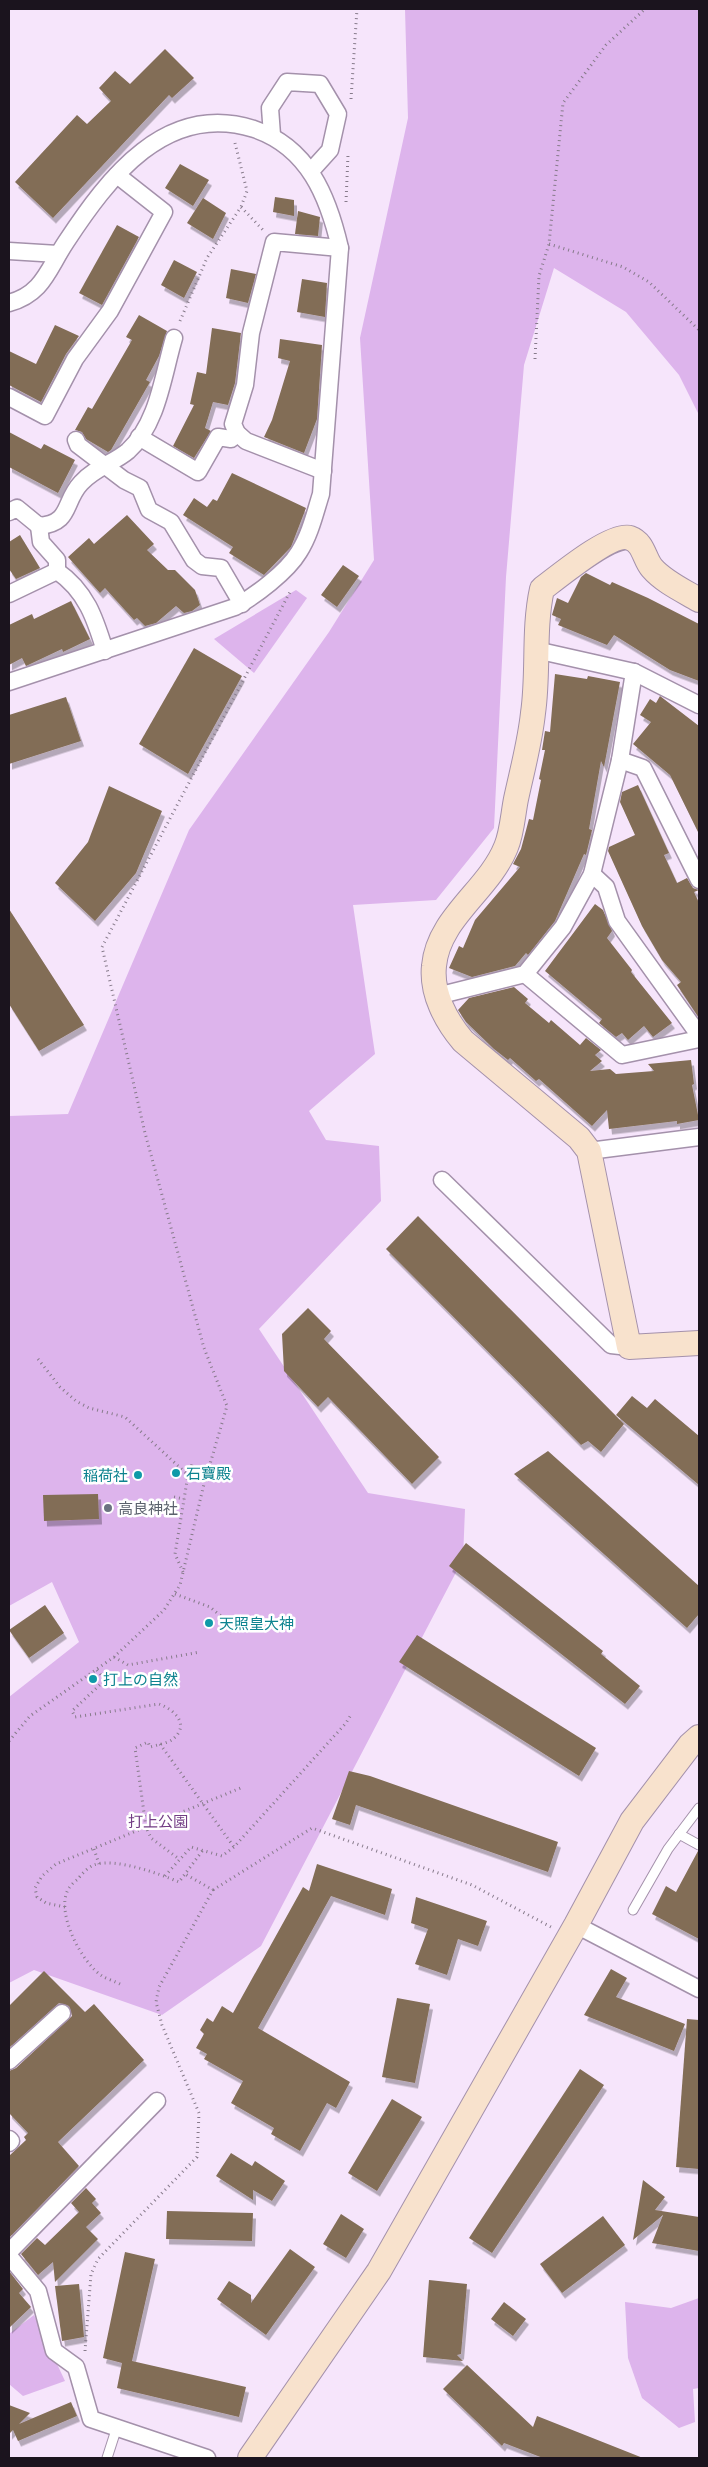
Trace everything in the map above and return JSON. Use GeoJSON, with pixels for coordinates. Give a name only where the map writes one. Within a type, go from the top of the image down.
{"type":"FeatureCollection","features":[{"type":"Feature","properties":{"kind":"street"},"geometry":{"type":"LineString","coordinates":[[272,135],[270,108],[287,82],[320,84],[338,114],[330,150],[311,171]]}},
{"type":"Feature","properties":{"kind":"street"},"geometry":{"type":"LineString","coordinates":[[9,303],[25,298],[44,280],[58,254],[88,209],[138,154],[160,138],[186,127],[214,122],[242,125],[272,135],[293,151],[311,171],[331,212],[340,248],[321,494],[313,522],[299,553],[260,593],[242,604],[9,682]]}},
{"type":"Feature","properties":{"kind":"street"},"geometry":{"type":"LineString","coordinates":[[9,397],[45,416],[75,359],[110,311],[164,212],[118,175]]}},
{"type":"Feature","properties":{"kind":"street"},"geometry":{"type":"LineString","coordinates":[[323,471],[246,441],[237,433],[233,424],[245,385],[251,333],[274,242],[340,248]]}},
{"type":"Feature","properties":{"kind":"street"},"geometry":{"type":"LineString","coordinates":[[9,251],[58,254]]}},
{"type":"Feature","properties":{"kind":"street"},"geometry":{"type":"LineString","coordinates":[[39,526],[51,525],[62,517],[80,484],[130,449],[150,421],[174,338]]}},
{"type":"Feature","properties":{"kind":"street"},"geometry":{"type":"LineString","coordinates":[[139,436],[198,472],[218,437],[231,440],[237,433]]}},
{"type":"Feature","properties":{"kind":"street"},"geometry":{"type":"LineString","coordinates":[[76,440],[78,445],[124,480],[140,488],[149,510],[171,522],[194,560],[202,566],[221,568],[242,604]]}},
{"type":"Feature","properties":{"kind":"street"},"geometry":{"type":"LineString","coordinates":[[9,512],[18,508],[39,526],[41,542],[58,560],[57,571]]}},
{"type":"Feature","properties":{"kind":"street"},"geometry":{"type":"LineString","coordinates":[[629,1347],[589,1151],[579,1138],[463,1041],[449,1025],[437,996],[434,966],[441,940],[490,876],[506,847],[533,713],[538,610],[542,589],[618,538],[630,538],[642,547],[650,567],[662,577],[699,600]]}},
{"type":"Feature","properties":{"kind":"street"},"geometry":{"type":"LineString","coordinates":[[9,594],[57,571]]}},
{"type":"Feature","properties":{"kind":"street"},"geometry":{"type":"LineString","coordinates":[[57,571],[70,580],[84,597],[94,616],[105,651]]}},
{"type":"Feature","properties":{"kind":"street"},"geometry":{"type":"LineString","coordinates":[[536,650],[634,672],[699,705]]}},
{"type":"Feature","properties":{"kind":"street"},"geometry":{"type":"LineString","coordinates":[[437,996],[525,974],[563,927],[592,874],[620,760],[634,672]]}},
{"type":"Feature","properties":{"kind":"street"},"geometry":{"type":"LineString","coordinates":[[620,760],[643,768],[699,880]]}},
{"type":"Feature","properties":{"kind":"street"},"geometry":{"type":"LineString","coordinates":[[592,874],[606,887],[617,921],[699,1035]]}},
{"type":"Feature","properties":{"kind":"street"},"geometry":{"type":"LineString","coordinates":[[525,974],[622,1055],[699,1039]]}},
{"type":"Feature","properties":{"kind":"street"},"geometry":{"type":"LineString","coordinates":[[589,1151],[699,1137]]}},
{"type":"Feature","properties":{"kind":"street"},"geometry":{"type":"LineString","coordinates":[[442,1180],[611,1345],[629,1347],[699,1344]]}},
{"type":"Feature","properties":{"kind":"street"},"geometry":{"type":"LineString","coordinates":[[250,2458],[379,2272],[576,1925],[632,1821],[690,1745],[699,1737]]}},
{"type":"Feature","properties":{"kind":"street"},"geometry":{"type":"LineString","coordinates":[[576,1925],[699,1989]]}},
{"type":"Feature","properties":{"kind":"street"},"geometry":{"type":"LineString","coordinates":[[9,2061],[62,2013]]}},
{"type":"Feature","properties":{"kind":"street"},"geometry":{"type":"LineString","coordinates":[[9,2252],[157,2101]]}},
{"type":"Feature","properties":{"kind":"street"},"geometry":{"type":"LineString","coordinates":[[9,2139],[11,2141],[9,2144]]}},
{"type":"Feature","properties":{"kind":"street"},"geometry":{"type":"LineString","coordinates":[[9,2256],[38,2291],[54,2351],[76,2367],[91,2419],[206,2458]]}},
{"type":"Feature","properties":{"kind":"lane"},"geometry":{"type":"LineString","coordinates":[[633,1910],[679,1834],[699,1808]]}},
{"type":"Feature","properties":{"kind":"lane"},"geometry":{"type":"LineString","coordinates":[[679,1834],[699,1845]]}},
{"type":"Feature","properties":{"kind":"lane"},"geometry":{"type":"LineString","coordinates":[[107,2458],[117,2428]]}},
{"type":"Feature","properties":{"kind":"path"},"geometry":{"type":"LineString","coordinates":[[351,100],[357,9]]}},
{"type":"Feature","properties":{"kind":"path"},"geometry":{"type":"LineString","coordinates":[[535,359],[539,276],[549,244],[563,103],[606,45],[645,9]]}},
{"type":"Feature","properties":{"kind":"path"},"geometry":{"type":"LineString","coordinates":[[174,338],[194,284],[207,258],[241,207],[247,191],[244,171],[229,124]]}},
{"type":"Feature","properties":{"kind":"path"},"geometry":{"type":"LineString","coordinates":[[346,209],[348,150]]}},
{"type":"Feature","properties":{"kind":"path"},"geometry":{"type":"LineString","coordinates":[[241,207],[274,242]]}},
{"type":"Feature","properties":{"kind":"path"},"geometry":{"type":"LineString","coordinates":[[549,244],[623,267],[649,282],[699,330]]}},
{"type":"Feature","properties":{"kind":"path"},"geometry":{"type":"LineString","coordinates":[[9,1741],[30,1716],[114,1657],[164,1610],[175,1594],[180,1585],[203,1488],[227,1406],[204,1348],[145,1133],[102,947],[293,587]]}},
{"type":"Feature","properties":{"kind":"path"},"geometry":{"type":"LineString","coordinates":[[38,1359],[60,1387],[76,1401],[89,1408],[125,1417],[188,1475]]}},
{"type":"Feature","properties":{"kind":"path"},"geometry":{"type":"LineString","coordinates":[[183,1572],[175,1554],[188,1475],[193,1462]]}},
{"type":"Feature","properties":{"kind":"path"},"geometry":{"type":"LineString","coordinates":[[174,1497],[184,1498]]}},
{"type":"Feature","properties":{"kind":"path"},"geometry":{"type":"LineString","coordinates":[[175,1594],[210,1607],[221,1616]]}},
{"type":"Feature","properties":{"kind":"path"},"geometry":{"type":"LineString","coordinates":[[114,1657],[128,1665],[200,1652]]}},
{"type":"Feature","properties":{"kind":"path"},"geometry":{"type":"LineString","coordinates":[[97,1670],[105,1680],[72,1711],[75,1716],[159,1704],[172,1708],[180,1720],[179,1732],[172,1740],[150,1747],[148,1742],[135,1748],[146,1827],[156,1844],[179,1859]]}},
{"type":"Feature","properties":{"kind":"path"},"geometry":{"type":"LineString","coordinates":[[165,1876],[191,1847],[222,1856],[234,1846],[346,1723],[352,1713]]}},
{"type":"Feature","properties":{"kind":"path"},"geometry":{"type":"LineString","coordinates":[[160,1744],[234,1846]]}},
{"type":"Feature","properties":{"kind":"path"},"geometry":{"type":"LineString","coordinates":[[65,1908],[46,1903],[37,1897],[35,1888],[42,1876],[56,1864],[243,1787]]}},
{"type":"Feature","properties":{"kind":"path"},"geometry":{"type":"LineString","coordinates":[[213,1890],[312,1828],[472,1885],[550,1927]]}},
{"type":"Feature","properties":{"kind":"path"},"geometry":{"type":"LineString","coordinates":[[94,1849],[99,1864]]}},
{"type":"Feature","properties":{"kind":"path"},"geometry":{"type":"LineString","coordinates":[[120,1984],[101,1975],[90,1965],[67,1923],[65,1908],[68,1889],[93,1865],[109,1862],[165,1876],[179,1882],[203,1850]]}},
{"type":"Feature","properties":{"kind":"green space","name":"打上公園"},"geometry":{"type":"Polygon","coordinates":[[[405,9],[699,9],[699,415],[679,375],[626,312],[554,268],[524,365],[506,577],[494,828],[436,900],[353,905],[375,1054],[309,1111],[326,1140],[379,1146],[381,1201],[259,1329],[368,1493],[465,1509],[463,1559],[261,1946],[162,2015],[34,1970],[9,1983],[9,1697],[79,1642],[52,1582],[9,1606],[9,1116],[68,1114],[189,830],[329,632],[374,560],[360,338],[408,118],[405,9]]]}},
{"type":"Feature","properties":{"kind":"green space"},"geometry":{"type":"Polygon","coordinates":[[[296,590],[307,598],[254,673],[214,639],[296,590]]]}},
{"type":"Feature","properties":{"kind":"green space"},"geometry":{"type":"Polygon","coordinates":[[[699,2298],[699,2388],[693,2389],[695,2422],[679,2428],[642,2398],[628,2358],[625,2302],[671,2308],[699,2298]]]}},
{"type":"Feature","properties":{"kind":"green space"},"geometry":{"type":"Polygon","coordinates":[[[34,2315],[65,2381],[23,2396],[9,2384],[9,2334],[34,2315]]]}},
{"type":"Feature","properties":{"kind":"building"},"geometry":{"type":"Polygon","coordinates":[[[165,49],[194,78],[172,98],[169,95],[53,218],[15,182],[77,115],[87,124],[111,101],[99,88],[115,71],[130,84],[165,49]]]}},
{"type":"Feature","properties":{"kind":"building"},"geometry":{"type":"Polygon","coordinates":[[[180,164],[209,180],[193,206],[165,188],[180,164]]]}},
{"type":"Feature","properties":{"kind":"building"},"geometry":{"type":"Polygon","coordinates":[[[275,197],[294,200],[294,216],[273,212],[275,197]]]}},
{"type":"Feature","properties":{"kind":"building"},"geometry":{"type":"Polygon","coordinates":[[[203,198],[226,213],[213,239],[187,223],[203,198]]]}},
{"type":"Feature","properties":{"kind":"building"},"geometry":{"type":"Polygon","coordinates":[[[298,211],[320,217],[318,236],[295,234],[298,211]]]}},
{"type":"Feature","properties":{"kind":"building"},"geometry":{"type":"Polygon","coordinates":[[[117,225],[139,237],[102,305],[79,293],[117,225]]]}},
{"type":"Feature","properties":{"kind":"building"},"geometry":{"type":"Polygon","coordinates":[[[174,260],[197,272],[184,298],[161,285],[174,260]]]}},
{"type":"Feature","properties":{"kind":"building"},"geometry":{"type":"Polygon","coordinates":[[[231,269],[256,274],[248,303],[226,298],[231,269]]]}},
{"type":"Feature","properties":{"kind":"building"},"geometry":{"type":"Polygon","coordinates":[[[302,279],[327,283],[325,317],[297,312],[302,279]]]}},
{"type":"Feature","properties":{"kind":"building"},"geometry":{"type":"Polygon","coordinates":[[[139,315],[167,331],[159,356],[146,380],[150,382],[111,450],[108,452],[86,439],[82,432],[75,430],[88,407],[92,409],[132,340],[126,337],[139,315]]]}},
{"type":"Feature","properties":{"kind":"building"},"geometry":{"type":"Polygon","coordinates":[[[55,325],[79,336],[66,354],[41,402],[9,385],[9,351],[36,364],[55,325]]]}},
{"type":"Feature","properties":{"kind":"building"},"geometry":{"type":"Polygon","coordinates":[[[212,328],[241,333],[235,383],[228,405],[213,402],[205,428],[211,431],[194,458],[173,446],[194,405],[190,404],[197,372],[206,374],[212,328]]]}},
{"type":"Feature","properties":{"kind":"building"},"geometry":{"type":"Polygon","coordinates":[[[280,339],[322,345],[317,419],[304,453],[264,437],[272,420],[290,361],[278,358],[280,339]]]}},
{"type":"Feature","properties":{"kind":"building"},"geometry":{"type":"Polygon","coordinates":[[[9,432],[41,449],[44,444],[75,460],[58,493],[9,467],[9,432]]]}},
{"type":"Feature","properties":{"kind":"building"},"geometry":{"type":"Polygon","coordinates":[[[232,473],[306,508],[291,547],[264,575],[229,553],[233,547],[183,515],[194,498],[207,507],[213,499],[217,501],[232,473]]]}},
{"type":"Feature","properties":{"kind":"building"},"geometry":{"type":"Polygon","coordinates":[[[127,515],[154,544],[147,550],[168,570],[175,570],[195,590],[200,605],[192,611],[184,613],[176,606],[156,623],[145,626],[137,618],[134,620],[105,588],[100,593],[68,557],[89,538],[94,544],[127,515]]]}},
{"type":"Feature","properties":{"kind":"building"},"geometry":{"type":"Polygon","coordinates":[[[20,535],[40,568],[16,579],[9,569],[9,542],[20,535]]]}},
{"type":"Feature","properties":{"kind":"building"},"geometry":{"type":"Polygon","coordinates":[[[343,565],[359,576],[337,607],[321,595],[343,565]]]}},
{"type":"Feature","properties":{"kind":"building"},"geometry":{"type":"Polygon","coordinates":[[[586,573],[610,585],[612,582],[648,598],[699,624],[699,681],[670,670],[614,635],[607,645],[558,625],[561,619],[552,615],[557,598],[568,603],[581,577],[586,573]]]}},
{"type":"Feature","properties":{"kind":"building"},"geometry":{"type":"Polygon","coordinates":[[[71,601],[90,639],[63,652],[62,649],[26,666],[22,658],[9,665],[9,625],[32,614],[34,619],[71,601]]]}},
{"type":"Feature","properties":{"kind":"building"},"geometry":{"type":"Polygon","coordinates":[[[194,648],[242,676],[188,774],[139,744],[194,648]]]}},
{"type":"Feature","properties":{"kind":"building"},"geometry":{"type":"Polygon","coordinates":[[[555,674],[587,679],[588,676],[620,682],[604,767],[601,761],[589,829],[592,830],[586,855],[584,854],[555,921],[528,955],[526,953],[515,966],[472,977],[449,968],[459,946],[463,948],[475,920],[520,867],[513,864],[521,849],[529,819],[533,820],[541,780],[539,779],[545,750],[542,750],[545,731],[550,732],[555,674]]]}},
{"type":"Feature","properties":{"kind":"building"},"geometry":{"type":"Polygon","coordinates":[[[660,696],[699,726],[699,834],[670,775],[633,744],[651,722],[640,715],[650,699],[656,703],[660,696]]]}},
{"type":"Feature","properties":{"kind":"building"},"geometry":{"type":"Polygon","coordinates":[[[66,697],[81,741],[9,764],[9,715],[66,697]]]}},
{"type":"Feature","properties":{"kind":"building"},"geometry":{"type":"Polygon","coordinates":[[[638,785],[669,853],[664,855],[677,883],[687,878],[693,888],[699,890],[694,892],[699,903],[699,1018],[677,985],[681,982],[662,960],[642,926],[608,851],[609,847],[635,835],[620,802],[622,792],[638,785]]]}},
{"type":"Feature","properties":{"kind":"building"},"geometry":{"type":"Polygon","coordinates":[[[109,786],[162,811],[136,873],[95,921],[55,883],[88,842],[109,786]]]}},
{"type":"Feature","properties":{"kind":"building"},"geometry":{"type":"Polygon","coordinates":[[[595,904],[603,910],[612,931],[607,938],[632,970],[631,972],[672,1023],[653,1037],[644,1026],[628,1040],[622,1033],[616,1037],[599,1023],[602,1019],[545,971],[595,904]]]}},
{"type":"Feature","properties":{"kind":"building"},"geometry":{"type":"Polygon","coordinates":[[[9,909],[84,1025],[39,1051],[9,1004],[9,909]]]}},
{"type":"Feature","properties":{"kind":"building"},"geometry":{"type":"Polygon","coordinates":[[[514,987],[528,999],[525,1003],[549,1023],[551,1020],[580,1045],[586,1038],[601,1050],[595,1055],[602,1061],[590,1071],[610,1069],[616,1074],[654,1071],[648,1064],[691,1060],[694,1084],[692,1085],[699,1120],[677,1124],[677,1121],[609,1129],[607,1110],[592,1126],[539,1079],[536,1081],[510,1058],[508,1060],[494,1049],[466,1022],[458,1010],[469,998],[514,987]]]}},
{"type":"Feature","properties":{"kind":"building"},"geometry":{"type":"Polygon","coordinates":[[[418,1216],[624,1424],[601,1452],[588,1441],[581,1445],[386,1249],[418,1216]]]}},
{"type":"Feature","properties":{"kind":"building"},"geometry":{"type":"Polygon","coordinates":[[[308,1308],[331,1331],[324,1339],[439,1457],[412,1484],[328,1397],[318,1407],[284,1371],[282,1334],[308,1308]]]}},
{"type":"Feature","properties":{"kind":"building"},"geometry":{"type":"Polygon","coordinates":[[[632,1396],[647,1408],[655,1399],[699,1436],[699,1485],[616,1415],[632,1396]]]}},
{"type":"Feature","properties":{"kind":"building"},"geometry":{"type":"Polygon","coordinates":[[[548,1451],[699,1586],[699,1614],[687,1628],[514,1474],[548,1451]]]}},
{"type":"Feature","properties":{"kind":"building"},"geometry":{"type":"Polygon","coordinates":[[[98,1494],[99,1519],[44,1521],[43,1495],[98,1494]]]}},
{"type":"Feature","properties":{"kind":"building"},"geometry":{"type":"Polygon","coordinates":[[[466,1543],[603,1651],[601,1654],[640,1686],[625,1704],[449,1566],[466,1543]]]}},
{"type":"Feature","properties":{"kind":"building"},"geometry":{"type":"Polygon","coordinates":[[[45,1605],[64,1633],[29,1658],[9,1630],[45,1605]]]}},
{"type":"Feature","properties":{"kind":"building"},"geometry":{"type":"Polygon","coordinates":[[[417,1635],[596,1748],[579,1776],[399,1662],[417,1635]]]}},
{"type":"Feature","properties":{"kind":"building"},"geometry":{"type":"Polygon","coordinates":[[[349,1771],[370,1776],[558,1842],[548,1872],[356,1805],[350,1825],[332,1819],[349,1771]]]}},
{"type":"Feature","properties":{"kind":"building"},"geometry":{"type":"Polygon","coordinates":[[[698,1851],[699,1939],[652,1914],[666,1886],[676,1892],[698,1851]]]}},
{"type":"Feature","properties":{"kind":"building"},"geometry":{"type":"Polygon","coordinates":[[[317,1864],[392,1889],[385,1915],[331,1896],[258,2028],[350,2082],[336,2108],[327,2103],[300,2151],[271,2134],[274,2128],[231,2103],[243,2081],[204,2059],[207,2054],[196,2048],[204,2034],[200,2030],[207,2018],[213,2022],[222,2006],[233,2013],[303,1887],[309,1891],[317,1864]]]}},
{"type":"Feature","properties":{"kind":"building"},"geometry":{"type":"Polygon","coordinates":[[[416,1897],[487,1921],[478,1946],[458,1939],[447,1975],[415,1964],[428,1929],[411,1923],[416,1897]]]}},
{"type":"Feature","properties":{"kind":"building"},"geometry":{"type":"Polygon","coordinates":[[[611,1969],[627,1978],[616,1997],[685,2024],[674,2051],[584,2015],[611,1969]]]}},
{"type":"Feature","properties":{"kind":"building"},"geometry":{"type":"Polygon","coordinates":[[[44,1971],[85,2012],[94,2004],[144,2060],[58,2142],[79,2166],[9,2238],[9,2156],[26,2140],[24,2137],[28,2133],[9,2113],[9,2071],[16,2068],[72,2016],[69,2006],[59,2003],[9,2048],[9,2006],[44,1971]]]}},
{"type":"Feature","properties":{"kind":"building"},"geometry":{"type":"Polygon","coordinates":[[[397,1998],[430,2004],[415,2083],[382,2077],[397,1998]]]}},
{"type":"Feature","properties":{"kind":"building"},"geometry":{"type":"Polygon","coordinates":[[[687,2019],[699,2020],[699,2169],[676,2167],[687,2019]]]}},
{"type":"Feature","properties":{"kind":"building"},"geometry":{"type":"Polygon","coordinates":[[[580,2069],[604,2085],[492,2253],[469,2238],[580,2069]]]}},
{"type":"Feature","properties":{"kind":"building"},"geometry":{"type":"Polygon","coordinates":[[[392,2099],[422,2117],[377,2191],[348,2173],[392,2099]]]}},
{"type":"Feature","properties":{"kind":"building"},"geometry":{"type":"Polygon","coordinates":[[[231,2153],[252,2166],[255,2161],[285,2181],[272,2201],[253,2190],[253,2200],[216,2176],[231,2153]]]}},
{"type":"Feature","properties":{"kind":"building"},"geometry":{"type":"Polygon","coordinates":[[[643,2180],[665,2197],[655,2210],[699,2217],[699,2251],[652,2243],[663,2215],[633,2240],[643,2180]]]}},
{"type":"Feature","properties":{"kind":"building"},"geometry":{"type":"Polygon","coordinates":[[[86,2188],[96,2199],[92,2203],[101,2213],[86,2227],[98,2239],[55,2282],[53,2262],[38,2275],[21,2254],[37,2238],[45,2245],[79,2212],[71,2203],[86,2188]]]}},
{"type":"Feature","properties":{"kind":"building"},"geometry":{"type":"Polygon","coordinates":[[[167,2211],[253,2213],[252,2241],[166,2239],[167,2211]]]}},
{"type":"Feature","properties":{"kind":"building"},"geometry":{"type":"Polygon","coordinates":[[[341,2214],[364,2229],[346,2258],[323,2244],[341,2214]]]}},
{"type":"Feature","properties":{"kind":"building"},"geometry":{"type":"Polygon","coordinates":[[[603,2216],[625,2245],[562,2293],[540,2264],[603,2216]]]}},
{"type":"Feature","properties":{"kind":"building"},"geometry":{"type":"Polygon","coordinates":[[[290,2249],[315,2267],[266,2335],[217,2299],[229,2281],[251,2295],[251,2303],[290,2249]]]}},
{"type":"Feature","properties":{"kind":"building"},"geometry":{"type":"Polygon","coordinates":[[[125,2252],[155,2259],[132,2361],[246,2387],[239,2417],[117,2388],[122,2363],[103,2358],[125,2252]]]}},
{"type":"Feature","properties":{"kind":"building"},"geometry":{"type":"Polygon","coordinates":[[[9,2271],[23,2289],[19,2293],[31,2307],[9,2328],[9,2271]]]}},
{"type":"Feature","properties":{"kind":"building"},"geometry":{"type":"Polygon","coordinates":[[[429,2280],[467,2284],[461,2354],[457,2355],[463,2361],[423,2357],[429,2280]]]}},
{"type":"Feature","properties":{"kind":"building"},"geometry":{"type":"Polygon","coordinates":[[[79,2284],[84,2337],[62,2341],[55,2286],[79,2284]]]}},
{"type":"Feature","properties":{"kind":"building"},"geometry":{"type":"Polygon","coordinates":[[[504,2302],[526,2319],[513,2336],[491,2319],[504,2302]]]}},
{"type":"Feature","properties":{"kind":"building"},"geometry":{"type":"Polygon","coordinates":[[[467,2365],[533,2427],[537,2416],[643,2458],[543,2458],[504,2443],[502,2446],[443,2389],[467,2365]]]}},
{"type":"Feature","properties":{"kind":"building"},"geometry":{"type":"Polygon","coordinates":[[[71,2402],[77,2416],[18,2441],[13,2430],[9,2434],[9,2405],[30,2413],[19,2424],[71,2402]]]}},
{"type":"Feature","properties":{"kind":"place","name":"石寶殿"},"geometry":{"type":"Point","coordinates":[176,1473]}},
{"type":"Feature","properties":{"kind":"place","name":"稲荷社"},"geometry":{"type":"Point","coordinates":[138,1475]}},
{"type":"Feature","properties":{"kind":"place","name":"高良神社"},"geometry":{"type":"Point","coordinates":[108,1508]}},
{"type":"Feature","properties":{"kind":"place","name":"天照皇大神"},"geometry":{"type":"Point","coordinates":[209,1623]}},
{"type":"Feature","properties":{"kind":"place","name":"打上の自然"},"geometry":{"type":"Point","coordinates":[93,1679]}}]}
